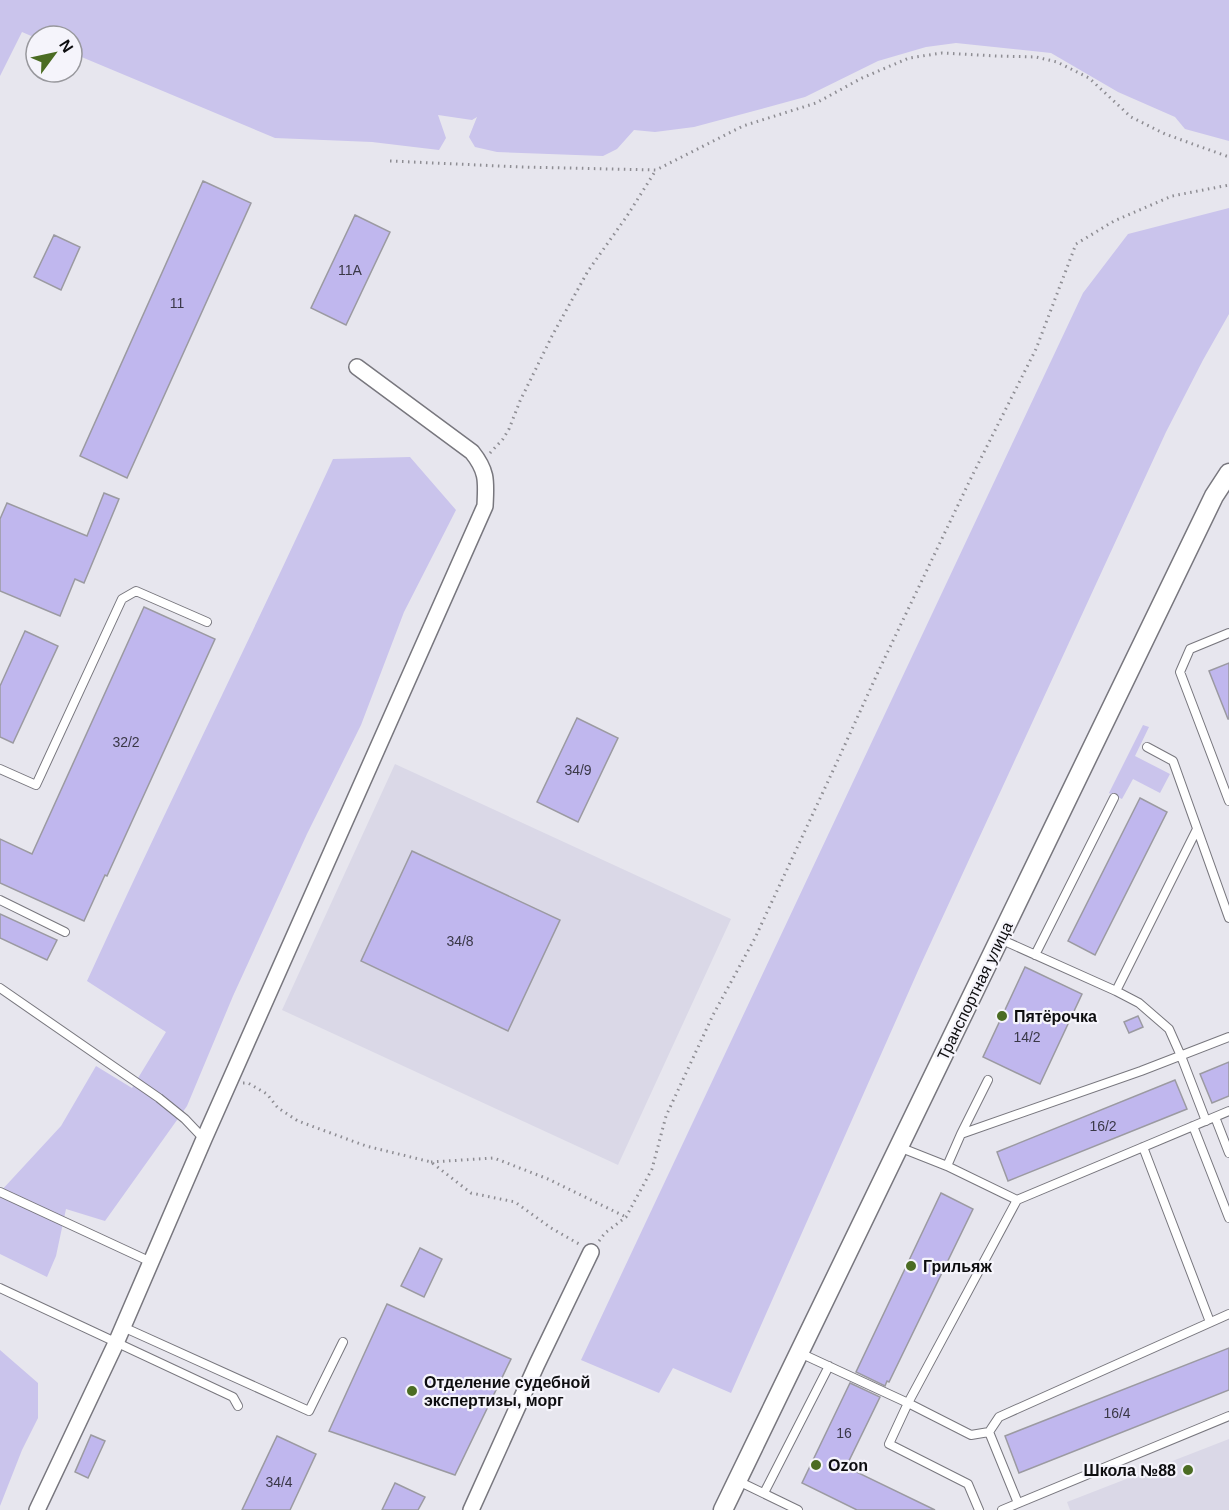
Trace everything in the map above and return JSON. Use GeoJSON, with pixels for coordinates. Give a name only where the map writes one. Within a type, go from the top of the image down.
{"type":"FeatureCollection","features":[{"type":"Feature","properties":{"kind":"street"},"geometry":{"type":"LineString","coordinates":[[37,1510],[123,1328],[204,1139],[485,506],[485,474],[472,453],[357,366]]}},
{"type":"Feature","properties":{"kind":"street","name":"Транспортная улица"},"geometry":{"type":"LineString","coordinates":[[723,1510],[1105,719],[1214,496],[1229,473]]}},
{"type":"Feature","properties":{"kind":"street"},"geometry":{"type":"LineString","coordinates":[[471,1510],[591,1252]]}},
{"type":"Feature","properties":{"kind":"lane"},"geometry":{"type":"LineString","coordinates":[[0,769],[36,785],[122,599],[136,591],[207,622]]}},
{"type":"Feature","properties":{"kind":"lane"},"geometry":{"type":"LineString","coordinates":[[1229,633],[1190,649],[1180,672],[1229,801]]}},
{"type":"Feature","properties":{"kind":"lane"},"geometry":{"type":"LineString","coordinates":[[1147,747],[1173,760],[1229,918]]}},
{"type":"Feature","properties":{"kind":"lane"},"geometry":{"type":"LineString","coordinates":[[1035,955],[1114,798]]}},
{"type":"Feature","properties":{"kind":"lane"},"geometry":{"type":"LineString","coordinates":[[1116,991],[1197,829]]}},
{"type":"Feature","properties":{"kind":"lane"},"geometry":{"type":"LineString","coordinates":[[0,900],[65,932]]}},
{"type":"Feature","properties":{"kind":"lane"},"geometry":{"type":"LineString","coordinates":[[1000,939],[1139,1003],[1169,1029],[1206,1121]]}},
{"type":"Feature","properties":{"kind":"lane"},"geometry":{"type":"LineString","coordinates":[[0,988],[159,1098],[185,1119],[204,1139]]}},
{"type":"Feature","properties":{"kind":"lane"},"geometry":{"type":"LineString","coordinates":[[961,1134],[1229,1037]]}},
{"type":"Feature","properties":{"kind":"lane"},"geometry":{"type":"LineString","coordinates":[[947,1166],[988,1080]]}},
{"type":"Feature","properties":{"kind":"lane"},"geometry":{"type":"LineString","coordinates":[[979,1510],[968,1484],[889,1444],[908,1403],[1017,1200],[1229,1112]]}},
{"type":"Feature","properties":{"kind":"lane"},"geometry":{"type":"LineString","coordinates":[[1215,1117],[1229,1153]]}},
{"type":"Feature","properties":{"kind":"lane"},"geometry":{"type":"LineString","coordinates":[[1193,1126],[1229,1218]]}},
{"type":"Feature","properties":{"kind":"lane"},"geometry":{"type":"LineString","coordinates":[[899,1147],[947,1166],[1017,1200]]}},
{"type":"Feature","properties":{"kind":"lane"},"geometry":{"type":"LineString","coordinates":[[1143,1147],[1210,1322]]}},
{"type":"Feature","properties":{"kind":"lane"},"geometry":{"type":"LineString","coordinates":[[0,1192],[151,1262]]}},
{"type":"Feature","properties":{"kind":"lane"},"geometry":{"type":"LineString","coordinates":[[0,1288],[233,1397],[238,1406]]}},
{"type":"Feature","properties":{"kind":"lane"},"geometry":{"type":"LineString","coordinates":[[799,1352],[971,1435],[989,1432],[999,1417],[1229,1314]]}},
{"type":"Feature","properties":{"kind":"lane"},"geometry":{"type":"LineString","coordinates":[[123,1328],[309,1411],[343,1342]]}},
{"type":"Feature","properties":{"kind":"lane"},"geometry":{"type":"LineString","coordinates":[[764,1493],[829,1366]]}},
{"type":"Feature","properties":{"kind":"lane"},"geometry":{"type":"LineString","coordinates":[[1002,1510],[1229,1416]]}},
{"type":"Feature","properties":{"kind":"lane"},"geometry":{"type":"LineString","coordinates":[[989,1432],[1018,1503]]}},
{"type":"Feature","properties":{"kind":"lane"},"geometry":{"type":"LineString","coordinates":[[737,1480],[798,1510]]}},
{"type":"Feature","properties":{"kind":"path"},"geometry":{"type":"LineString","coordinates":[[390,161],[656,170],[743,126],[816,103],[862,78],[909,58],[942,53],[1036,57],[1057,62],[1089,78],[1131,117],[1165,134],[1229,157]]}},
{"type":"Feature","properties":{"kind":"path"},"geometry":{"type":"LineString","coordinates":[[480,463],[502,440],[509,429],[552,336],[588,271],[656,170]]}},
{"type":"Feature","properties":{"kind":"path"},"geometry":{"type":"LineString","coordinates":[[431,1162],[471,1193],[515,1202],[551,1228],[591,1252],[605,1233],[627,1217],[652,1169],[666,1116],[713,1015],[754,938],[879,670],[1036,349],[1076,244],[1114,221],[1172,196],[1229,185]]}},
{"type":"Feature","properties":{"kind":"path"},"geometry":{"type":"LineString","coordinates":[[230,1083],[248,1083],[267,1094],[278,1108],[298,1121],[366,1146],[431,1162],[494,1158],[548,1179],[627,1217]]}},
{"type":"Feature","properties":{"kind":"shaded area"},"geometry":{"type":"Polygon","coordinates":[[[0,0],[1229,0],[1229,141],[1185,129],[1175,117],[1118,92],[1051,53],[956,43],[926,47],[878,61],[805,97],[750,112],[694,127],[655,132],[634,130],[617,149],[603,156],[497,152],[475,147],[469,137],[477,117],[472,120],[438,115],[446,138],[439,150],[372,142],[275,138],[84,58],[84,24],[24,24],[24,33],[22,32],[0,76],[0,0]]]}},
{"type":"Feature","properties":{"kind":"shaded area"},"geometry":{"type":"Polygon","coordinates":[[[1229,208],[1229,314],[1166,432],[921,964],[731,1393],[673,1368],[659,1393],[581,1360],[1083,293],[1128,234],[1229,208]]]}},
{"type":"Feature","properties":{"kind":"shaded area"},"geometry":{"type":"Polygon","coordinates":[[[410,457],[456,510],[404,612],[361,725],[307,834],[233,996],[187,1106],[105,1221],[66,1209],[56,1256],[47,1277],[0,1254],[0,1192],[61,1126],[96,1066],[132,1088],[166,1032],[87,981],[333,459],[410,457]]]}},
{"type":"Feature","properties":{"kind":"shaded area"},"geometry":{"type":"Polygon","coordinates":[[[1143,725],[1149,727],[1135,756],[1170,774],[1160,793],[1133,779],[1122,799],[1109,793],[1143,725]]]}},
{"type":"Feature","properties":{"kind":"shaded area"},"geometry":{"type":"Polygon","coordinates":[[[395,764],[731,919],[618,1165],[282,1010],[395,764]]]}},
{"type":"Feature","properties":{"kind":"shaded area"},"geometry":{"type":"Polygon","coordinates":[[[0,1350],[38,1383],[38,1418],[22,1450],[0,1506],[0,1350]]]}},
{"type":"Feature","properties":{"kind":"shaded area","name":"Школа №88"},"geometry":{"type":"Polygon","coordinates":[[[1229,1439],[1229,1510],[1070,1510],[1067,1502],[1229,1439]]]}},
{"type":"Feature","properties":{"kind":"building"},"geometry":{"type":"Polygon","coordinates":[[[203,181],[251,203],[127,478],[80,456],[203,181]]]}},
{"type":"Feature","properties":{"kind":"building"},"geometry":{"type":"Polygon","coordinates":[[[355,215],[390,232],[346,325],[311,308],[355,215]]]}},
{"type":"Feature","properties":{"kind":"building"},"geometry":{"type":"Polygon","coordinates":[[[54,235],[80,247],[61,290],[34,277],[54,235]]]}},
{"type":"Feature","properties":{"kind":"building"},"geometry":{"type":"Polygon","coordinates":[[[104,493],[119,499],[84,583],[75,579],[60,616],[0,591],[0,519],[7,503],[87,536],[104,493]]]}},
{"type":"Feature","properties":{"kind":"building"},"geometry":{"type":"Polygon","coordinates":[[[144,607],[215,639],[107,876],[105,875],[84,921],[0,883],[0,839],[32,854],[144,607]]]}},
{"type":"Feature","properties":{"kind":"building"},"geometry":{"type":"Polygon","coordinates":[[[25,631],[58,646],[13,743],[0,737],[0,686],[25,631]]]}},
{"type":"Feature","properties":{"kind":"building"},"geometry":{"type":"Polygon","coordinates":[[[1229,663],[1229,719],[1228,719],[1209,671],[1229,663]]]}},
{"type":"Feature","properties":{"kind":"building"},"geometry":{"type":"Polygon","coordinates":[[[577,718],[618,738],[578,822],[537,802],[577,718]]]}},
{"type":"Feature","properties":{"kind":"building"},"geometry":{"type":"Polygon","coordinates":[[[1140,798],[1167,812],[1095,955],[1068,941],[1140,798]]]}},
{"type":"Feature","properties":{"kind":"building"},"geometry":{"type":"Polygon","coordinates":[[[412,851],[560,920],[508,1031],[361,961],[412,851]]]}},
{"type":"Feature","properties":{"kind":"building"},"geometry":{"type":"Polygon","coordinates":[[[0,914],[57,940],[47,960],[0,938],[0,914]]]}},
{"type":"Feature","properties":{"kind":"building"},"geometry":{"type":"Polygon","coordinates":[[[1025,967],[1082,994],[1040,1084],[983,1057],[1025,967]]]}},
{"type":"Feature","properties":{"kind":"building"},"geometry":{"type":"Polygon","coordinates":[[[1138,1016],[1143,1027],[1129,1033],[1124,1022],[1138,1016]]]}},
{"type":"Feature","properties":{"kind":"building"},"geometry":{"type":"Polygon","coordinates":[[[1229,1062],[1229,1096],[1212,1103],[1200,1074],[1229,1062]]]}},
{"type":"Feature","properties":{"kind":"building"},"geometry":{"type":"Polygon","coordinates":[[[1175,1080],[1187,1109],[1008,1181],[997,1152],[1175,1080]]]}},
{"type":"Feature","properties":{"kind":"building"},"geometry":{"type":"Polygon","coordinates":[[[941,1193],[973,1209],[889,1382],[887,1381],[885,1386],[856,1372],[941,1193]]]}},
{"type":"Feature","properties":{"kind":"building"},"geometry":{"type":"Polygon","coordinates":[[[420,1248],[442,1259],[424,1297],[401,1286],[420,1248]]]}},
{"type":"Feature","properties":{"kind":"building"},"geometry":{"type":"Polygon","coordinates":[[[387,1304],[511,1359],[455,1475],[329,1431],[387,1304]]]}},
{"type":"Feature","properties":{"kind":"building"},"geometry":{"type":"Polygon","coordinates":[[[1229,1348],[1229,1390],[1019,1473],[1005,1436],[1229,1348]]]}},
{"type":"Feature","properties":{"kind":"building"},"geometry":{"type":"Polygon","coordinates":[[[850,1383],[880,1397],[846,1467],[935,1510],[857,1510],[802,1483],[850,1383]]]}},
{"type":"Feature","properties":{"kind":"building"},"geometry":{"type":"Polygon","coordinates":[[[91,1435],[105,1441],[88,1478],[75,1472],[91,1435]]]}},
{"type":"Feature","properties":{"kind":"building"},"geometry":{"type":"Polygon","coordinates":[[[277,1436],[316,1454],[290,1510],[242,1510],[277,1436]]]}},
{"type":"Feature","properties":{"kind":"building"},"geometry":{"type":"Polygon","coordinates":[[[395,1483],[425,1497],[418,1510],[382,1510],[395,1483]]]}},
{"type":"Feature","properties":{"kind":"place","name":"Пятёрочка"},"geometry":{"type":"Point","coordinates":[1002,1016]}},
{"type":"Feature","properties":{"kind":"place","name":"Грильяж"},"geometry":{"type":"Point","coordinates":[911,1266]}},
{"type":"Feature","properties":{"kind":"place","name":"Отделение судебной экспертизы, морг"},"geometry":{"type":"Point","coordinates":[412,1391]}},
{"type":"Feature","properties":{"kind":"place","name":"Ozon"},"geometry":{"type":"Point","coordinates":[816,1465]}},
{"type":"Feature","properties":{"kind":"place","name":"Школа №88"},"geometry":{"type":"Point","coordinates":[1188,1470]}}]}
